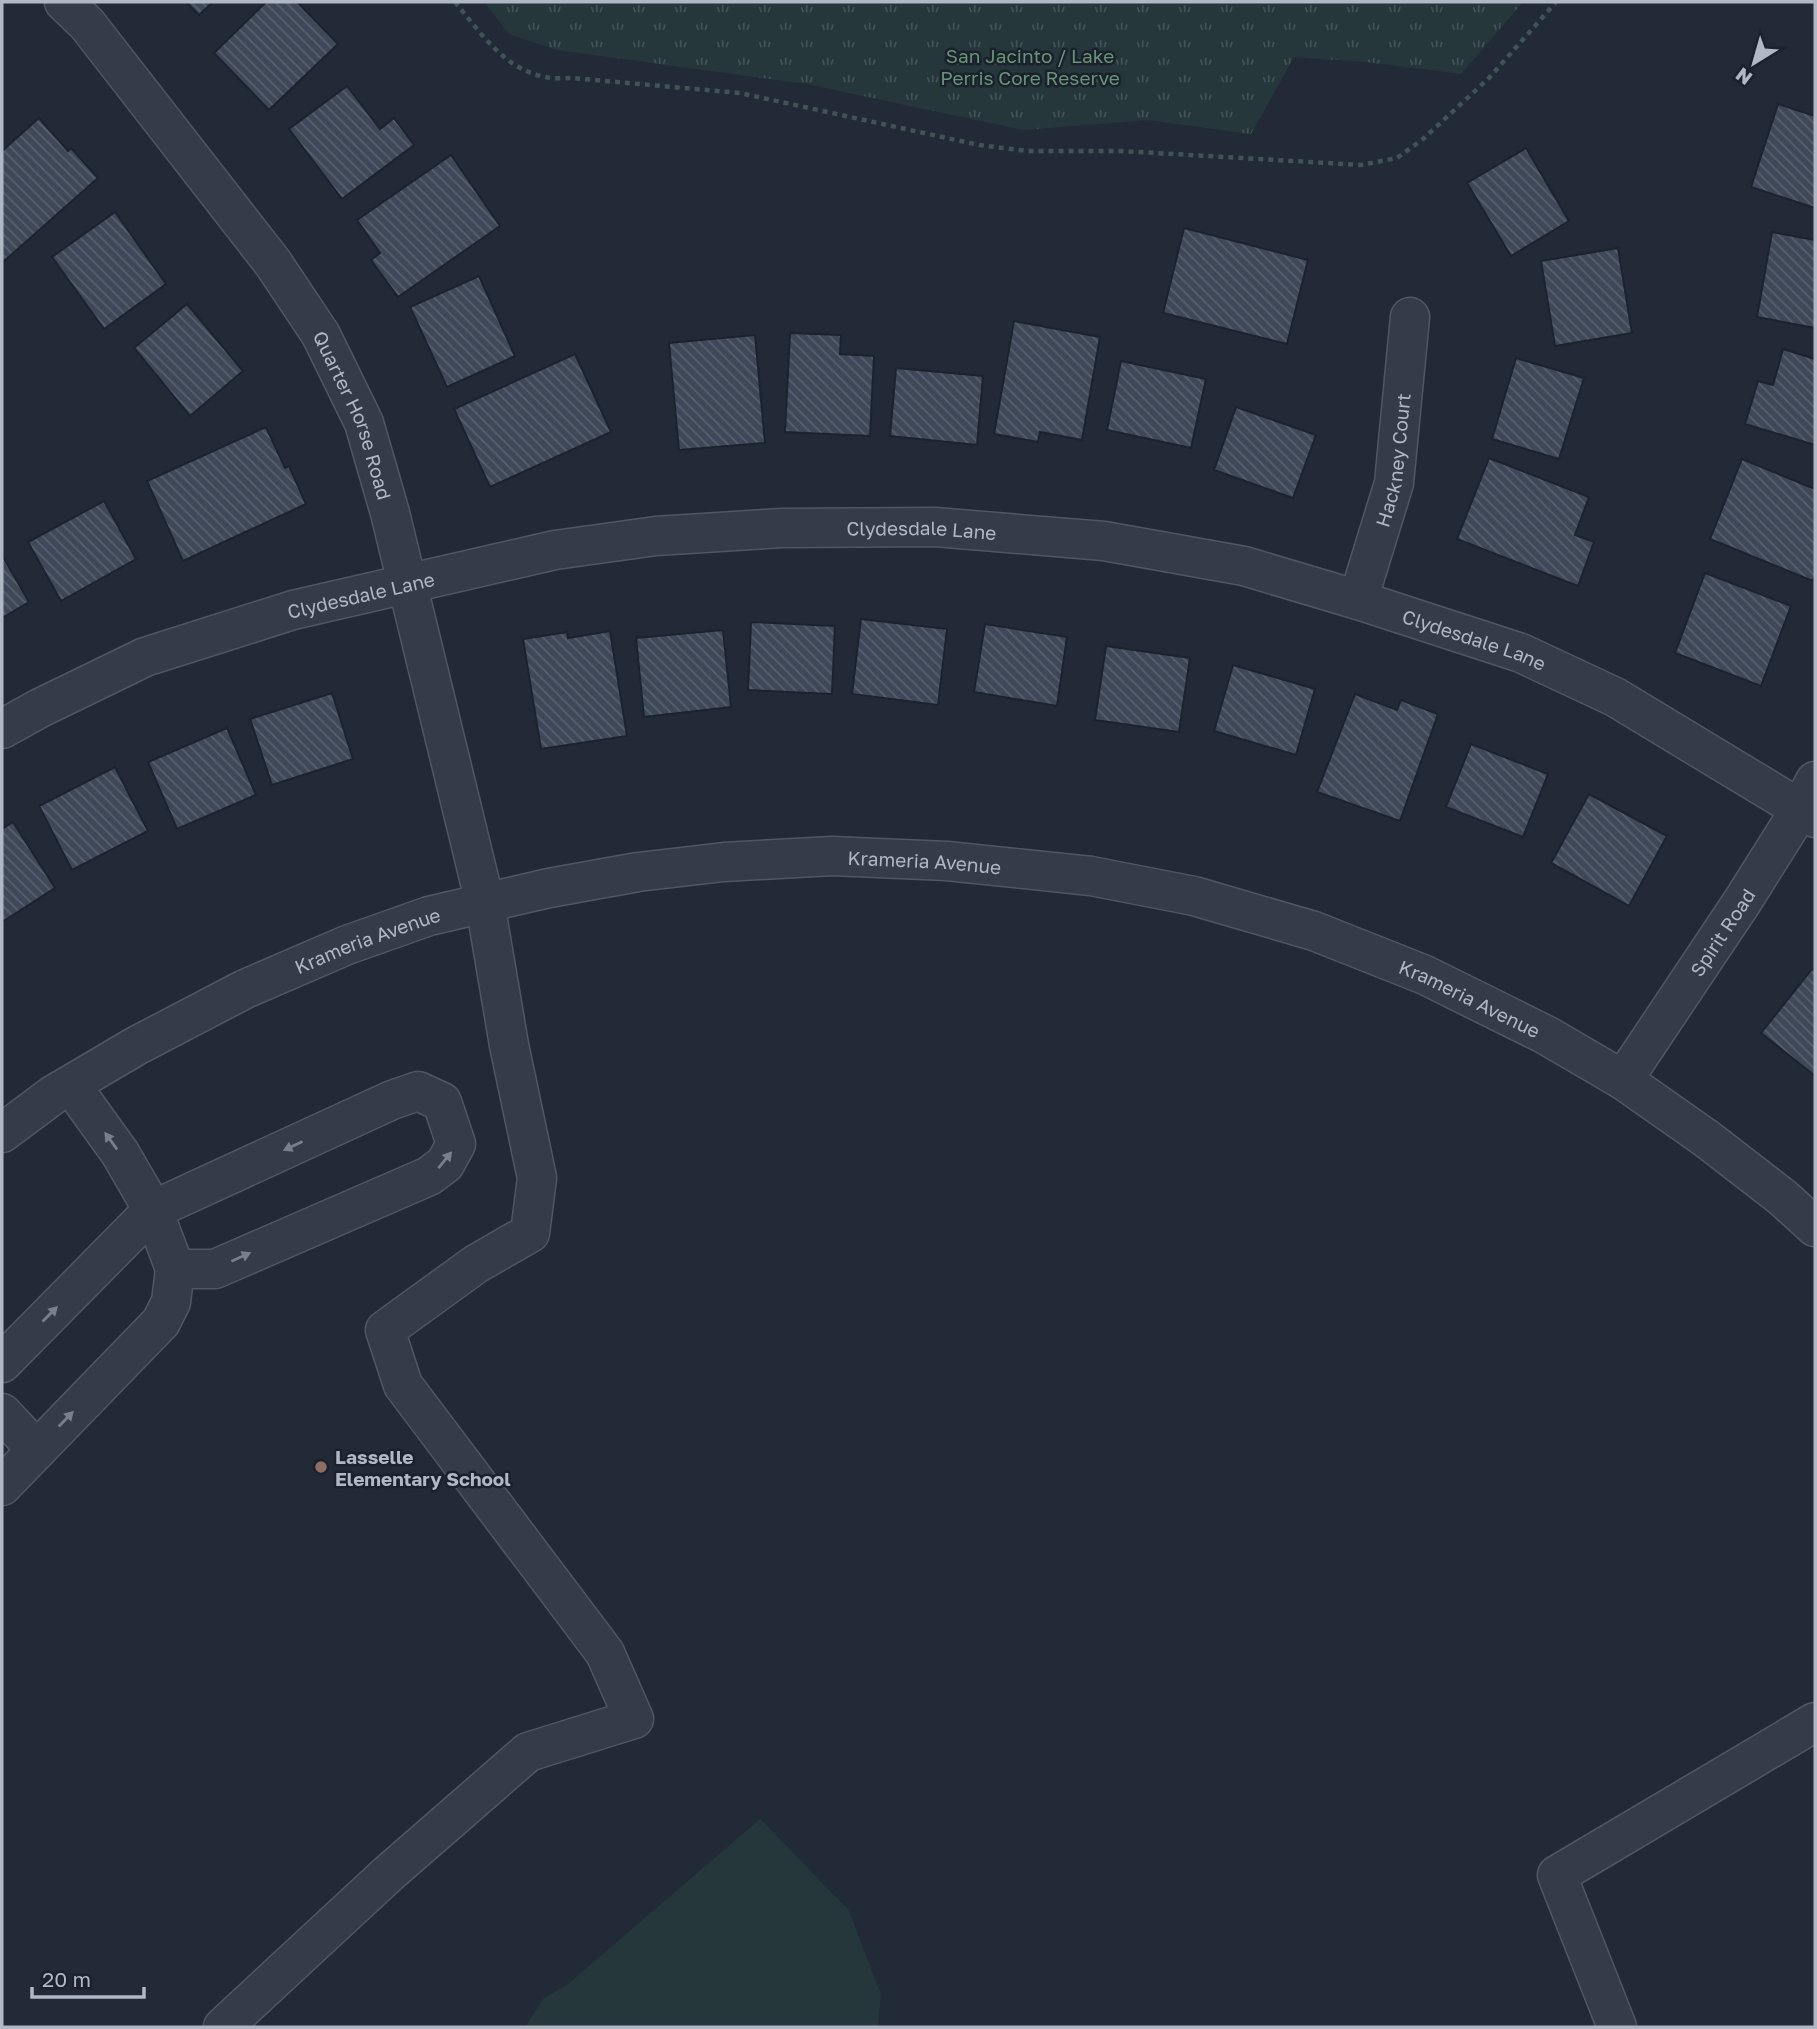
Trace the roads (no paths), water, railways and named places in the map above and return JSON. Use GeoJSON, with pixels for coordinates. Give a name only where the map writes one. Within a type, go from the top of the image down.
{"type":"FeatureCollection","features":[{"type":"Feature","properties":{"kind":"street","name":"Quarter Horse Road"},"geometry":{"type":"LineString","coordinates":[[64,2],[87,24],[274,263],[321,335],[364,423],[390,513],[485,903],[509,1045],[537,1178],[530,1233],[476,1264],[385,1329],[402,1385],[605,1653],[634,1719],[528,1752],[388,1874],[223,2027]]}},
{"type":"Feature","properties":{"kind":"street","name":"Hackney Court"},"geometry":{"type":"LineString","coordinates":[[1358,600],[1394,483],[1409,317]]}},
{"type":"Feature","properties":{"kind":"street","name":"Clydesdale Lane"},"geometry":{"type":"LineString","coordinates":[[2,729],[145,657],[293,610],[555,550],[656,536],[782,528],[934,527],[1104,541],[1244,566],[1358,600],[1521,653],[1615,697],[1811,802]]}},
{"type":"Feature","properties":{"kind":"street","name":"Spirit Road"},"geometry":{"type":"LineString","coordinates":[[1623,1080],[1811,802]]}},
{"type":"Feature","properties":{"kind":"street","name":"Krameria Avenue"},"geometry":{"type":"LineString","coordinates":[[2,1133],[53,1095],[136,1046],[245,989],[347,945],[429,916],[549,888],[639,872],[724,862],[832,856],[947,861],[1091,876],[1194,896],[1314,931],[1425,975],[1546,1035],[1623,1080],[1707,1139],[1782,1197],[1815,1227]]}},
{"type":"Feature","properties":{"kind":"street"},"geometry":{"type":"LineString","coordinates":[[2,1486],[161,1322],[171,1302],[175,1269],[153,1210],[120,1153],[71,1085]]}},
{"type":"Feature","properties":{"kind":"street"},"geometry":{"type":"LineString","coordinates":[[2,1363],[153,1210],[393,1100],[418,1091],[442,1102],[456,1144],[445,1164],[429,1175],[215,1269],[175,1269]]}},
{"type":"Feature","properties":{"kind":"street"},"geometry":{"type":"LineString","coordinates":[[2,1412],[37,1450]]}},
{"type":"Feature","properties":{"kind":"street"},"geometry":{"type":"LineString","coordinates":[[1618,2027],[1558,1875],[1815,1722]]}},
{"type":"Feature","properties":{"kind":"place","name":"Lasselle Elementary School"},"geometry":{"type":"Point","coordinates":[321,1467]}},
{"type":"Feature","properties":{"kind":"park label","name":"San Jacinto / Lake Perris Core Reserve"},"geometry":{"type":"Point","coordinates":[1030,66]}}]}
